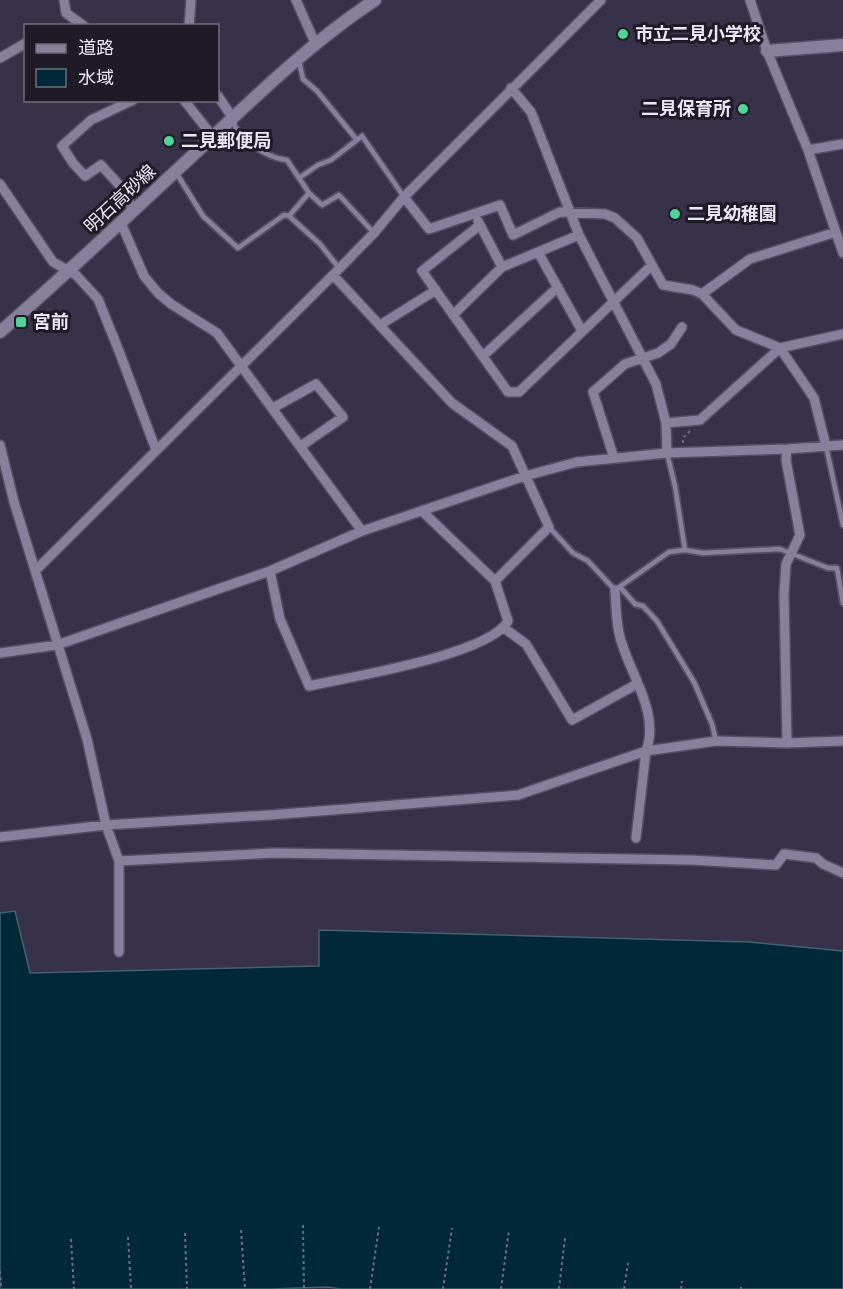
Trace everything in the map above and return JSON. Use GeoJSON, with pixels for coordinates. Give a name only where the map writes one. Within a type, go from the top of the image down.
{"type":"FeatureCollection","features":[{"type":"Feature","properties":{"kind":"main road","name":"明石高砂線"},"geometry":{"type":"LineString","coordinates":[[0,332],[134,211],[232,117],[344,20],[375,0]]}},
{"type":"Feature","properties":{"kind":"main road"},"geometry":{"type":"LineString","coordinates":[[767,51],[843,45]]}},
{"type":"Feature","properties":{"kind":"street"},"geometry":{"type":"LineString","coordinates":[[64,0],[66,13],[81,24]]}},
{"type":"Feature","properties":{"kind":"street"},"geometry":{"type":"LineString","coordinates":[[184,0],[189,24]]}},
{"type":"Feature","properties":{"kind":"street"},"geometry":{"type":"LineString","coordinates":[[189,24],[191,0]]}},
{"type":"Feature","properties":{"kind":"street"},"geometry":{"type":"LineString","coordinates":[[296,0],[316,45]]}},
{"type":"Feature","properties":{"kind":"street"},"geometry":{"type":"LineString","coordinates":[[36,570],[374,233],[404,197],[600,0]]}},
{"type":"Feature","properties":{"kind":"street"},"geometry":{"type":"LineString","coordinates":[[750,0],[767,51],[808,150],[843,253]]}},
{"type":"Feature","properties":{"kind":"street"},"geometry":{"type":"LineString","coordinates":[[0,58],[24,44]]}},
{"type":"Feature","properties":{"kind":"street"},"geometry":{"type":"LineString","coordinates":[[511,88],[531,112],[579,235],[656,384],[666,423],[667,453]]}},
{"type":"Feature","properties":{"kind":"street"},"geometry":{"type":"LineString","coordinates":[[219,98],[232,117]]}},
{"type":"Feature","properties":{"kind":"street"},"geometry":{"type":"LineString","coordinates":[[129,102],[91,120],[62,146],[85,176],[100,165],[121,187],[134,211]]}},
{"type":"Feature","properties":{"kind":"street"},"geometry":{"type":"LineString","coordinates":[[186,102],[213,136]]}},
{"type":"Feature","properties":{"kind":"street"},"geometry":{"type":"LineString","coordinates":[[808,150],[843,144]]}},
{"type":"Feature","properties":{"kind":"street"},"geometry":{"type":"LineString","coordinates":[[0,184],[53,262],[76,275],[98,299],[156,450]]}},
{"type":"Feature","properties":{"kind":"street"},"geometry":{"type":"LineString","coordinates":[[404,197],[429,230],[500,205],[513,235],[560,212],[605,214],[615,218],[637,238],[663,285],[693,290],[702,294],[736,330],[780,348],[814,398],[826,446]]}},
{"type":"Feature","properties":{"kind":"street"},"geometry":{"type":"LineString","coordinates":[[474,214],[502,267]]}},
{"type":"Feature","properties":{"kind":"street"},"geometry":{"type":"LineString","coordinates":[[121,223],[144,276],[171,304],[218,333],[362,531]]}},
{"type":"Feature","properties":{"kind":"street"},"geometry":{"type":"LineString","coordinates":[[480,225],[422,271],[508,392],[519,392],[652,265]]}},
{"type":"Feature","properties":{"kind":"street"},"geometry":{"type":"LineString","coordinates":[[702,294],[750,259],[836,232]]}},
{"type":"Feature","properties":{"kind":"street"},"geometry":{"type":"LineString","coordinates":[[453,315],[502,267],[579,235]]}},
{"type":"Feature","properties":{"kind":"street"},"geometry":{"type":"LineString","coordinates":[[538,252],[582,331]]}},
{"type":"Feature","properties":{"kind":"street"},"geometry":{"type":"LineString","coordinates":[[336,271],[380,325],[452,403],[512,446],[549,527],[495,581]]}},
{"type":"Feature","properties":{"kind":"street"},"geometry":{"type":"LineString","coordinates":[[483,356],[558,287]]}},
{"type":"Feature","properties":{"kind":"street"},"geometry":{"type":"LineString","coordinates":[[380,325],[436,290]]}},
{"type":"Feature","properties":{"kind":"street"},"geometry":{"type":"LineString","coordinates":[[614,458],[593,392],[625,364],[658,353],[671,344],[682,327]]}},
{"type":"Feature","properties":{"kind":"street"},"geometry":{"type":"LineString","coordinates":[[666,423],[700,420],[780,348],[843,334]]}},
{"type":"Feature","properties":{"kind":"street"},"geometry":{"type":"LineString","coordinates":[[273,408],[316,384],[343,417],[301,446]]}},
{"type":"Feature","properties":{"kind":"street"},"geometry":{"type":"LineString","coordinates":[[0,445],[14,502],[87,738],[106,825],[119,861],[119,952]]}},
{"type":"Feature","properties":{"kind":"street"},"geometry":{"type":"LineString","coordinates":[[0,653],[57,645],[270,571],[362,531],[525,476],[577,462],[667,453],[843,445]]}},
{"type":"Feature","properties":{"kind":"street"},"geometry":{"type":"LineString","coordinates":[[787,449],[786,460],[800,535],[786,564],[784,594],[787,743]]}},
{"type":"Feature","properties":{"kind":"street"},"geometry":{"type":"LineString","coordinates":[[270,571],[280,619],[309,686],[436,657],[482,641],[504,628],[508,621],[495,581],[422,511]]}},
{"type":"Feature","properties":{"kind":"street"},"geometry":{"type":"LineString","coordinates":[[617,589],[619,633],[646,708],[651,738],[646,751],[636,838]]}},
{"type":"Feature","properties":{"kind":"street"},"geometry":{"type":"LineString","coordinates":[[504,628],[526,644],[572,720],[638,684]]}},
{"type":"Feature","properties":{"kind":"street"},"geometry":{"type":"LineString","coordinates":[[0,837],[106,825],[518,795],[646,751],[716,741],[787,743],[843,741]]}},
{"type":"Feature","properties":{"kind":"street"},"geometry":{"type":"LineString","coordinates":[[119,861],[274,853],[679,859],[776,865],[784,854],[816,858],[823,864],[843,873]]}},
{"type":"Feature","properties":{"kind":"lane"},"geometry":{"type":"LineString","coordinates":[[298,60],[303,79],[317,91],[357,140]]}},
{"type":"Feature","properties":{"kind":"lane"},"geometry":{"type":"LineString","coordinates":[[232,117],[234,127],[242,136],[259,149],[287,160],[309,193],[322,206],[339,195],[374,233]]}},
{"type":"Feature","properties":{"kind":"lane"},"geometry":{"type":"LineString","coordinates":[[299,177],[331,160],[362,136],[404,197]]}},
{"type":"Feature","properties":{"kind":"lane"},"geometry":{"type":"LineString","coordinates":[[175,172],[203,216],[238,248],[284,215],[289,216],[313,236],[336,271]]}},
{"type":"Feature","properties":{"kind":"lane"},"geometry":{"type":"LineString","coordinates":[[289,216],[309,193]]}},
{"type":"Feature","properties":{"kind":"lane"},"geometry":{"type":"LineString","coordinates":[[826,446],[843,525]]}},
{"type":"Feature","properties":{"kind":"lane"},"geometry":{"type":"LineString","coordinates":[[667,453],[675,486],[685,550]]}},
{"type":"Feature","properties":{"kind":"lane"},"geometry":{"type":"LineString","coordinates":[[549,527],[573,553],[588,561],[635,604],[643,606],[657,621],[694,682],[712,724],[716,741]]}},
{"type":"Feature","properties":{"kind":"lane"},"geometry":{"type":"LineString","coordinates":[[617,589],[669,552],[685,550],[703,553],[780,549],[828,568],[840,568],[843,603]]}},
{"type":"Feature","properties":{"kind":"path"},"geometry":{"type":"LineString","coordinates":[[684,452],[683,438],[700,420]]}},
{"type":"Feature","properties":{"kind":"path"},"geometry":{"type":"LineString","coordinates":[[303,1225],[304,1289]]}},
{"type":"Feature","properties":{"kind":"path"},"geometry":{"type":"LineString","coordinates":[[370,1289],[380,1227]]}},
{"type":"Feature","properties":{"kind":"path"},"geometry":{"type":"LineString","coordinates":[[443,1289],[452,1228]]}},
{"type":"Feature","properties":{"kind":"path"},"geometry":{"type":"LineString","coordinates":[[241,1230],[245,1289]]}},
{"type":"Feature","properties":{"kind":"path"},"geometry":{"type":"LineString","coordinates":[[501,1289],[509,1230]]}},
{"type":"Feature","properties":{"kind":"path"},"geometry":{"type":"LineString","coordinates":[[185,1233],[187,1289]]}},
{"type":"Feature","properties":{"kind":"path"},"geometry":{"type":"LineString","coordinates":[[128,1237],[131,1289]]}},
{"type":"Feature","properties":{"kind":"path"},"geometry":{"type":"LineString","coordinates":[[559,1289],[565,1238]]}},
{"type":"Feature","properties":{"kind":"path"},"geometry":{"type":"LineString","coordinates":[[71,1239],[74,1289]]}},
{"type":"Feature","properties":{"kind":"path"},"geometry":{"type":"LineString","coordinates":[[624,1289],[628,1263]]}},
{"type":"Feature","properties":{"kind":"path"},"geometry":{"type":"LineString","coordinates":[[0,1271],[1,1289]]}},
{"type":"Feature","properties":{"kind":"path"},"geometry":{"type":"LineString","coordinates":[[681,1289],[682,1281]]}},
{"type":"Feature","properties":{"kind":"water"},"geometry":{"type":"Polygon","coordinates":[[[15,911],[30,973],[319,966],[319,930],[749,942],[843,951],[843,1289],[342,1289],[327,1287],[0,1289],[0,913],[15,911]]]}},
{"type":"Feature","properties":{"kind":"place","name":"市立二見小学校"},"geometry":{"type":"Point","coordinates":[623,34]}},
{"type":"Feature","properties":{"kind":"place","name":"二見保育所"},"geometry":{"type":"Point","coordinates":[743,109]}},
{"type":"Feature","properties":{"kind":"place","name":"二見郵便局"},"geometry":{"type":"Point","coordinates":[169,141]}},
{"type":"Feature","properties":{"kind":"place","name":"二見幼稚園"},"geometry":{"type":"Point","coordinates":[675,214]}},
{"type":"Feature","properties":{"kind":"place","name":"宮前"},"geometry":{"type":"Point","coordinates":[21,322]}}]}
